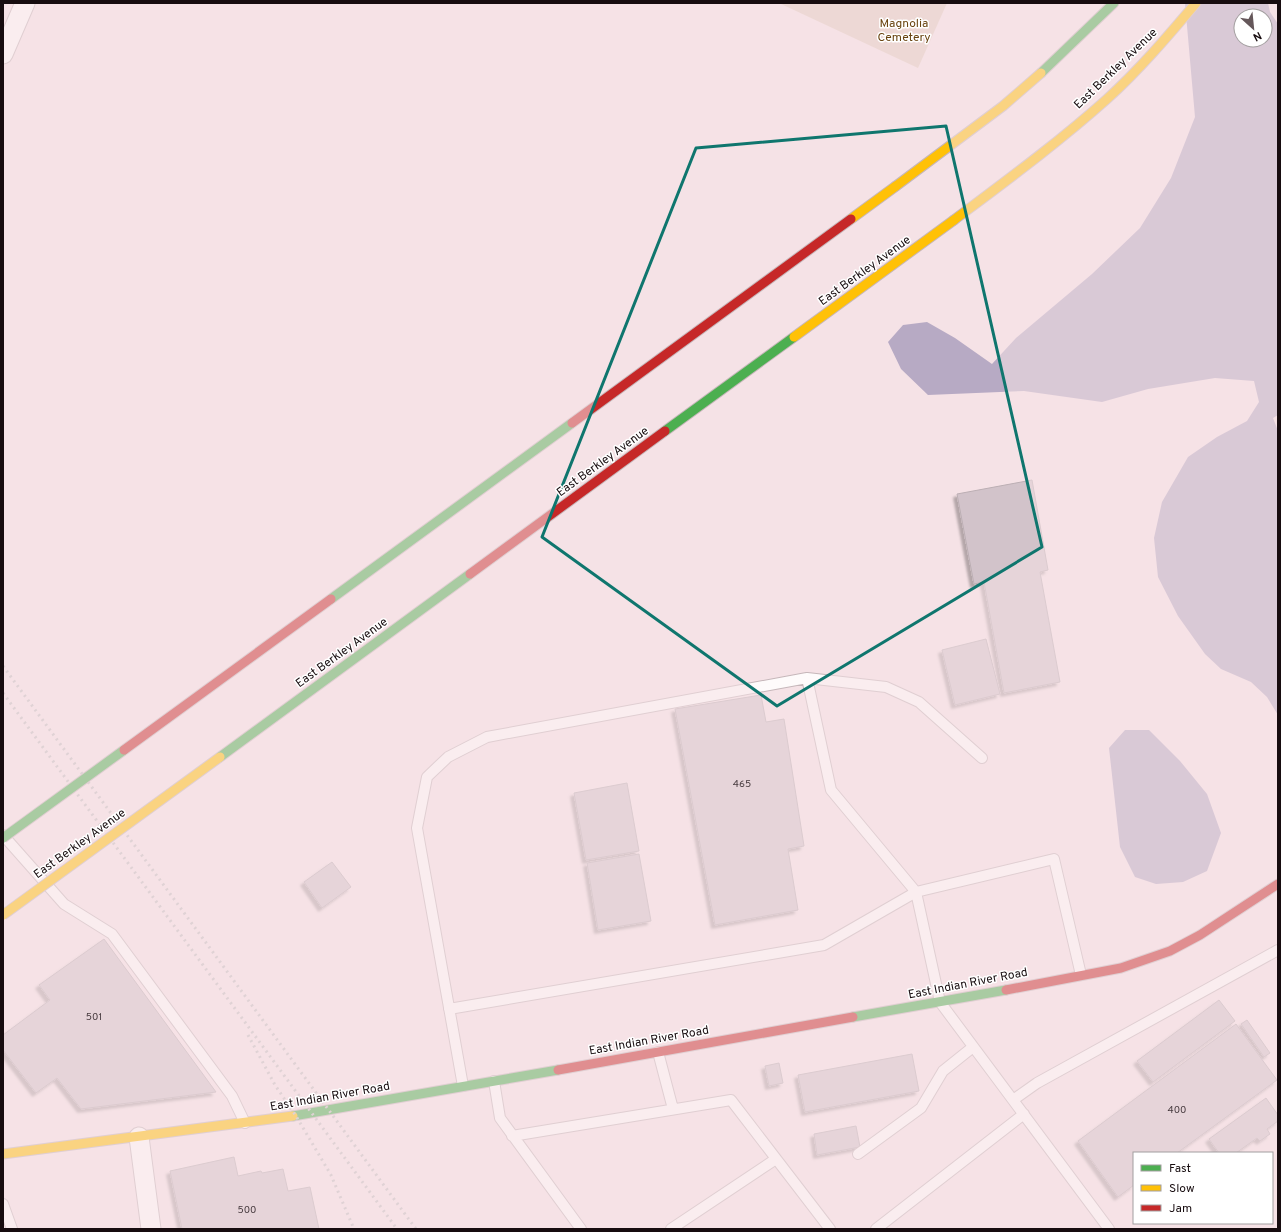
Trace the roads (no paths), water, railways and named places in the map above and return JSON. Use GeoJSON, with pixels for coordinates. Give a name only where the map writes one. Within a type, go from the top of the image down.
{"type":"FeatureCollection","features":[{"type":"Feature","properties":{"kind":"main road"},"geometry":{"type":"LineString","coordinates":[[3,838],[903,181],[1003,106],[1044,71],[1114,3]]}},
{"type":"Feature","properties":{"kind":"main road","name":"East Berkley Avenue"},"geometry":{"type":"LineString","coordinates":[[3,915],[1033,162],[1108,98],[1156,48],[1196,3]]}},
{"type":"Feature","properties":{"kind":"main road","name":"East Indian River Road"},"geometry":{"type":"LineString","coordinates":[[3,1154],[312,1114],[940,1002],[1121,968],[1170,951],[1200,935],[1278,884]]}},
{"type":"Feature","properties":{"kind":"street"},"geometry":{"type":"LineString","coordinates":[[3,54],[25,3]]}},
{"type":"Feature","properties":{"kind":"street"},"geometry":{"type":"LineString","coordinates":[[139,1137],[152,1229]]}},
{"type":"Feature","properties":{"kind":"lane"},"geometry":{"type":"LineString","coordinates":[[806,678],[831,790],[916,892],[940,1002],[1109,1229]]}},
{"type":"Feature","properties":{"kind":"lane"},"geometry":{"type":"LineString","coordinates":[[464,1086],[417,828],[427,777],[448,756],[487,736],[806,678],[886,687],[919,702],[982,758]]}},
{"type":"Feature","properties":{"kind":"lane"},"geometry":{"type":"LineString","coordinates":[[3,835],[64,904],[112,934],[232,1096],[245,1123]]}},
{"type":"Feature","properties":{"kind":"lane"},"geometry":{"type":"LineString","coordinates":[[449,1009],[824,945],[916,892],[1054,859],[1081,975]]}},
{"type":"Feature","properties":{"kind":"lane"},"geometry":{"type":"LineString","coordinates":[[1013,1100],[1037,1083],[1278,950]]}},
{"type":"Feature","properties":{"kind":"lane"},"geometry":{"type":"LineString","coordinates":[[858,1154],[921,1108],[943,1071],[973,1047]]}},
{"type":"Feature","properties":{"kind":"lane"},"geometry":{"type":"LineString","coordinates":[[658,1052],[673,1108]]}},
{"type":"Feature","properties":{"kind":"lane"},"geometry":{"type":"LineString","coordinates":[[494,1081],[500,1118],[581,1229]]}},
{"type":"Feature","properties":{"kind":"lane"},"geometry":{"type":"LineString","coordinates":[[512,1136],[673,1108],[731,1100],[830,1229]]}},
{"type":"Feature","properties":{"kind":"lane"},"geometry":{"type":"LineString","coordinates":[[876,1229],[1024,1114]]}},
{"type":"Feature","properties":{"kind":"lane"},"geometry":{"type":"LineString","coordinates":[[671,1229],[776,1159]]}},
{"type":"Feature","properties":{"kind":"lane"},"geometry":{"type":"LineString","coordinates":[[3,1204],[12,1229]]}},
{"type":"Feature","properties":{"kind":"railway"},"geometry":{"type":"LineString","coordinates":[[3,666],[416,1229]]}},
{"type":"Feature","properties":{"kind":"railway"},"geometry":{"type":"LineString","coordinates":[[3,693],[397,1229]]}},
{"type":"Feature","properties":{"kind":"railway"},"geometry":{"type":"LineString","coordinates":[[248,1035],[275,1085],[296,1116],[331,1175],[354,1229]]}},
{"type":"Feature","properties":{"kind":"park label","name":"Magnolia Cemetery"},"geometry":{"type":"Point","coordinates":[904,31]}}]}
